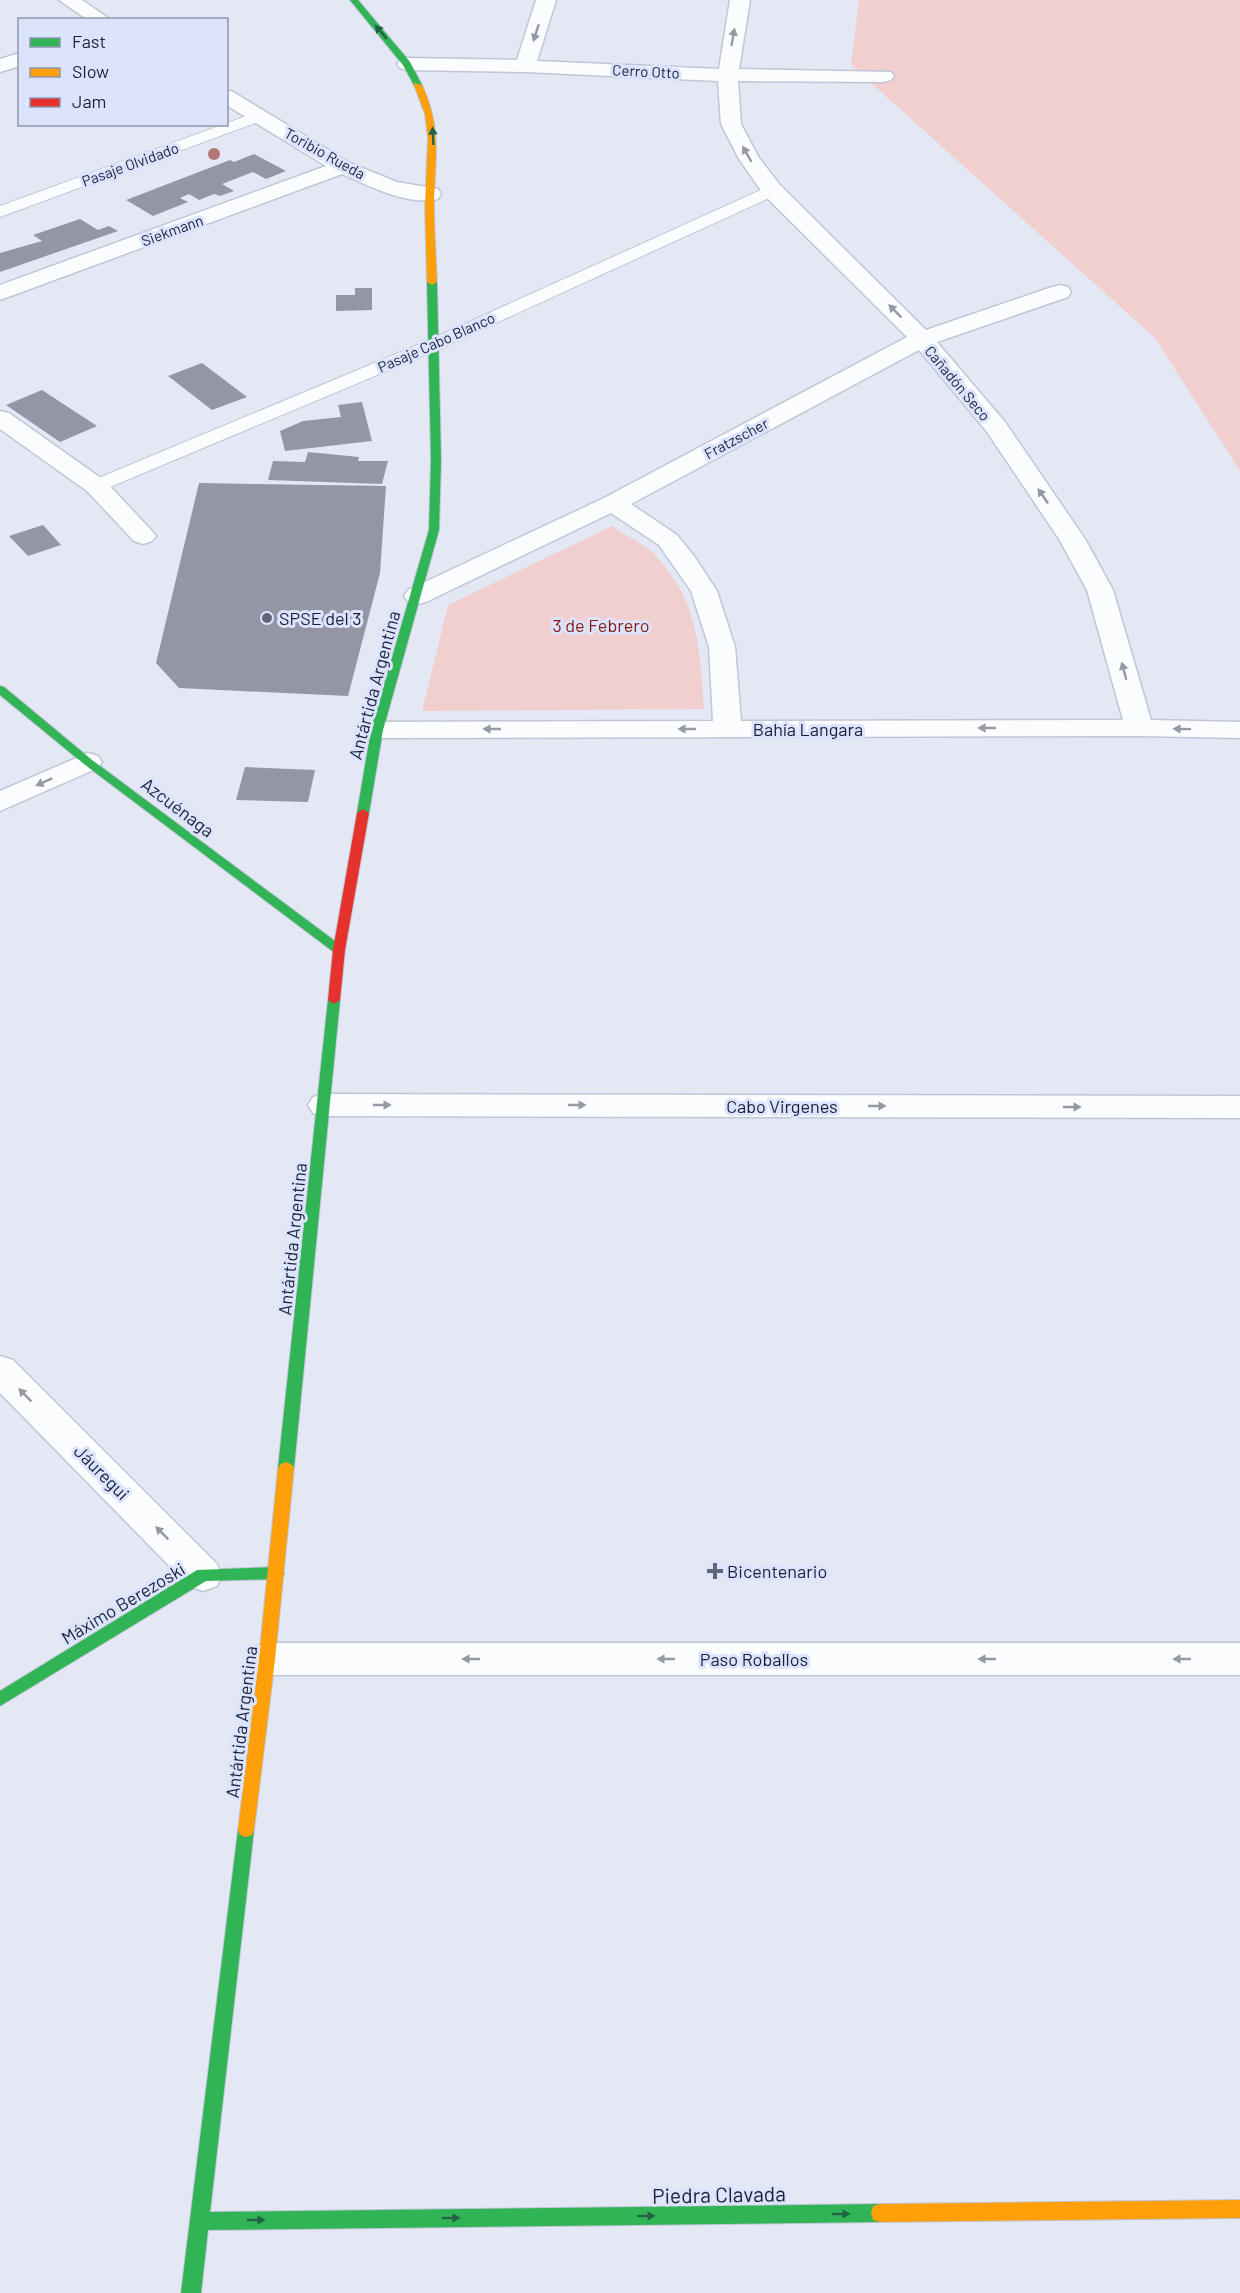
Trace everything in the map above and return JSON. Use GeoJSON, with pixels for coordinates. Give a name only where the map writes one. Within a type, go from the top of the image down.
{"type":"FeatureCollection","features":[{"type":"Feature","properties":{"kind":"street"},"geometry":{"type":"LineString","coordinates":[[69,0],[99,18]]}},
{"type":"Feature","properties":{"kind":"street","name":"Antártida Argentina"},"geometry":{"type":"LineString","coordinates":[[191,2293],[267,1659],[339,950],[377,730],[434,530],[436,460],[430,194],[434,134],[427,103],[407,64],[354,0]]}},
{"type":"Feature","properties":{"kind":"street"},"geometry":{"type":"LineString","coordinates":[[525,66],[546,0]]}},
{"type":"Feature","properties":{"kind":"street","name":"Cañadón Seco"},"geometry":{"type":"LineString","coordinates":[[740,0],[728,75],[731,124],[749,159],[772,190],[921,339],[996,427],[1083,559],[1100,590],[1139,728]]}},
{"type":"Feature","properties":{"kind":"street"},"geometry":{"type":"LineString","coordinates":[[0,66],[18,60]]}},
{"type":"Feature","properties":{"kind":"street","name":"Cerro Otto"},"geometry":{"type":"LineString","coordinates":[[407,64],[525,66],[728,75],[884,76]]}},
{"type":"Feature","properties":{"kind":"street","name":"Toribio Rueda"},"geometry":{"type":"LineString","coordinates":[[228,97],[343,167],[392,188],[430,194]]}},
{"type":"Feature","properties":{"kind":"street","name":"Siekmann"},"geometry":{"type":"LineString","coordinates":[[0,293],[343,167]]}},
{"type":"Feature","properties":{"kind":"street","name":"Fratzscher"},"geometry":{"type":"LineString","coordinates":[[417,596],[614,503],[921,339],[1060,292]]}},
{"type":"Feature","properties":{"kind":"street"},"geometry":{"type":"LineString","coordinates":[[0,418],[96,486],[143,537]]}},
{"type":"Feature","properties":{"kind":"street"},"geometry":{"type":"LineString","coordinates":[[614,503],[668,540],[704,591],[722,646],[728,729]]}},
{"type":"Feature","properties":{"kind":"street","name":"Azcuénaga"},"geometry":{"type":"LineString","coordinates":[[0,688],[88,762],[339,950]]}},
{"type":"Feature","properties":{"kind":"street","name":"Bahía Langara"},"geometry":{"type":"LineString","coordinates":[[377,730],[1139,728],[1240,730]]}},
{"type":"Feature","properties":{"kind":"street"},"geometry":{"type":"LineString","coordinates":[[0,802],[88,762]]}},
{"type":"Feature","properties":{"kind":"street","name":"Cabo Virgenes"},"geometry":{"type":"LineString","coordinates":[[324,1105],[1240,1107]]}},
{"type":"Feature","properties":{"kind":"street","name":"Jáuregui"},"geometry":{"type":"LineString","coordinates":[[0,1370],[203,1575]]}},
{"type":"Feature","properties":{"kind":"street","name":"Máximo Berezoski"},"geometry":{"type":"LineString","coordinates":[[0,1699],[203,1575],[276,1574]]}},
{"type":"Feature","properties":{"kind":"street","name":"Paso Roballos"},"geometry":{"type":"LineString","coordinates":[[267,1659],[1240,1659]]}},
{"type":"Feature","properties":{"kind":"street","name":"Piedra Clavada"},"geometry":{"type":"LineString","coordinates":[[198,2221],[1240,2210]]}},
{"type":"Feature","properties":{"kind":"lane","name":"Pasaje Olvidado"},"geometry":{"type":"LineString","coordinates":[[0,212],[260,116]]}},
{"type":"Feature","properties":{"kind":"lane","name":"Pasaje Cabo Blanco"},"geometry":{"type":"LineString","coordinates":[[96,486],[433,345],[772,190]]}},
{"type":"Feature","properties":{"kind":"green space"},"geometry":{"type":"Polygon","coordinates":[[[859,0],[1240,0],[1240,471],[1155,338],[851,65],[859,0]]]}},
{"type":"Feature","properties":{"kind":"green space","name":"3 de Febrero"},"geometry":{"type":"Polygon","coordinates":[[[612,526],[653,553],[672,575],[682,593],[695,629],[704,709],[422,711],[448,605],[612,526]]]}},
{"type":"Feature","properties":{"kind":"building"},"geometry":{"type":"Polygon","coordinates":[[[254,154],[286,171],[266,179],[253,172],[222,184],[234,191],[220,196],[214,194],[199,200],[189,194],[180,198],[188,202],[153,216],[126,200],[230,160],[234,162],[254,154]]]}},
{"type":"Feature","properties":{"kind":"building"},"geometry":{"type":"Polygon","coordinates":[[[80,219],[98,230],[109,226],[118,231],[0,272],[0,253],[42,241],[33,235],[80,219]]]}},
{"type":"Feature","properties":{"kind":"building"},"geometry":{"type":"Polygon","coordinates":[[[355,288],[372,288],[372,310],[336,311],[336,295],[355,295],[355,288]]]}},
{"type":"Feature","properties":{"kind":"building"},"geometry":{"type":"Polygon","coordinates":[[[202,363],[247,397],[212,410],[168,376],[202,363]]]}},
{"type":"Feature","properties":{"kind":"building"},"geometry":{"type":"Polygon","coordinates":[[[42,390],[97,426],[60,442],[6,405],[42,390]]]}},
{"type":"Feature","properties":{"kind":"building"},"geometry":{"type":"Polygon","coordinates":[[[362,402],[372,441],[285,451],[280,431],[303,421],[341,417],[338,405],[362,402]]]}},
{"type":"Feature","properties":{"kind":"building"},"geometry":{"type":"Polygon","coordinates":[[[308,452],[359,457],[358,461],[388,461],[382,484],[268,480],[273,461],[305,462],[308,452]]]}},
{"type":"Feature","properties":{"kind":"building","name":"SPSE del 3"},"geometry":{"type":"Polygon","coordinates":[[[199,483],[386,486],[380,573],[348,696],[179,688],[156,663],[199,483]]]}},
{"type":"Feature","properties":{"kind":"building"},"geometry":{"type":"Polygon","coordinates":[[[43,525],[61,545],[28,556],[9,536],[43,525]]]}},
{"type":"Feature","properties":{"kind":"building"},"geometry":{"type":"Polygon","coordinates":[[[245,767],[315,770],[308,802],[236,800],[245,767]]]}},
{"type":"Feature","properties":{"kind":"traffic: fast"},"geometry":{"type":"LineString","coordinates":[[354,0],[407,64],[418,85]]}},
{"type":"Feature","properties":{"kind":"traffic: fast"},"geometry":{"type":"LineString","coordinates":[[363,813],[377,730],[434,530],[436,460],[432,282]]}},
{"type":"Feature","properties":{"kind":"traffic: fast"},"geometry":{"type":"LineString","coordinates":[[0,689],[88,762],[339,950]]}},
{"type":"Feature","properties":{"kind":"traffic: fast"},"geometry":{"type":"LineString","coordinates":[[286,1468],[334,1000]]}},
{"type":"Feature","properties":{"kind":"traffic: fast"},"geometry":{"type":"LineString","coordinates":[[0,1699],[203,1575],[276,1573]]}},
{"type":"Feature","properties":{"kind":"traffic: fast"},"geometry":{"type":"LineString","coordinates":[[191,2293],[246,1830]]}},
{"type":"Feature","properties":{"kind":"traffic: fast"},"geometry":{"type":"LineString","coordinates":[[198,2221],[880,2213]]}},
{"type":"Feature","properties":{"kind":"traffic: slow"},"geometry":{"type":"LineString","coordinates":[[418,85],[429,114],[433,138],[430,205],[432,282]]}},
{"type":"Feature","properties":{"kind":"traffic: slow"},"geometry":{"type":"LineString","coordinates":[[246,1830],[267,1659],[286,1468]]}},
{"type":"Feature","properties":{"kind":"traffic: slow"},"geometry":{"type":"LineString","coordinates":[[880,2213],[1240,2209]]}},
{"type":"Feature","properties":{"kind":"traffic: jam"},"geometry":{"type":"LineString","coordinates":[[334,1000],[339,950],[363,813]]}},
{"type":"Feature","properties":{"kind":"place","name":"SPSE del 3"},"geometry":{"type":"Point","coordinates":[267,618]}},
{"type":"Feature","properties":{"kind":"place","name":"Bicentenario"},"geometry":{"type":"Point","coordinates":[715,1571]}}]}
